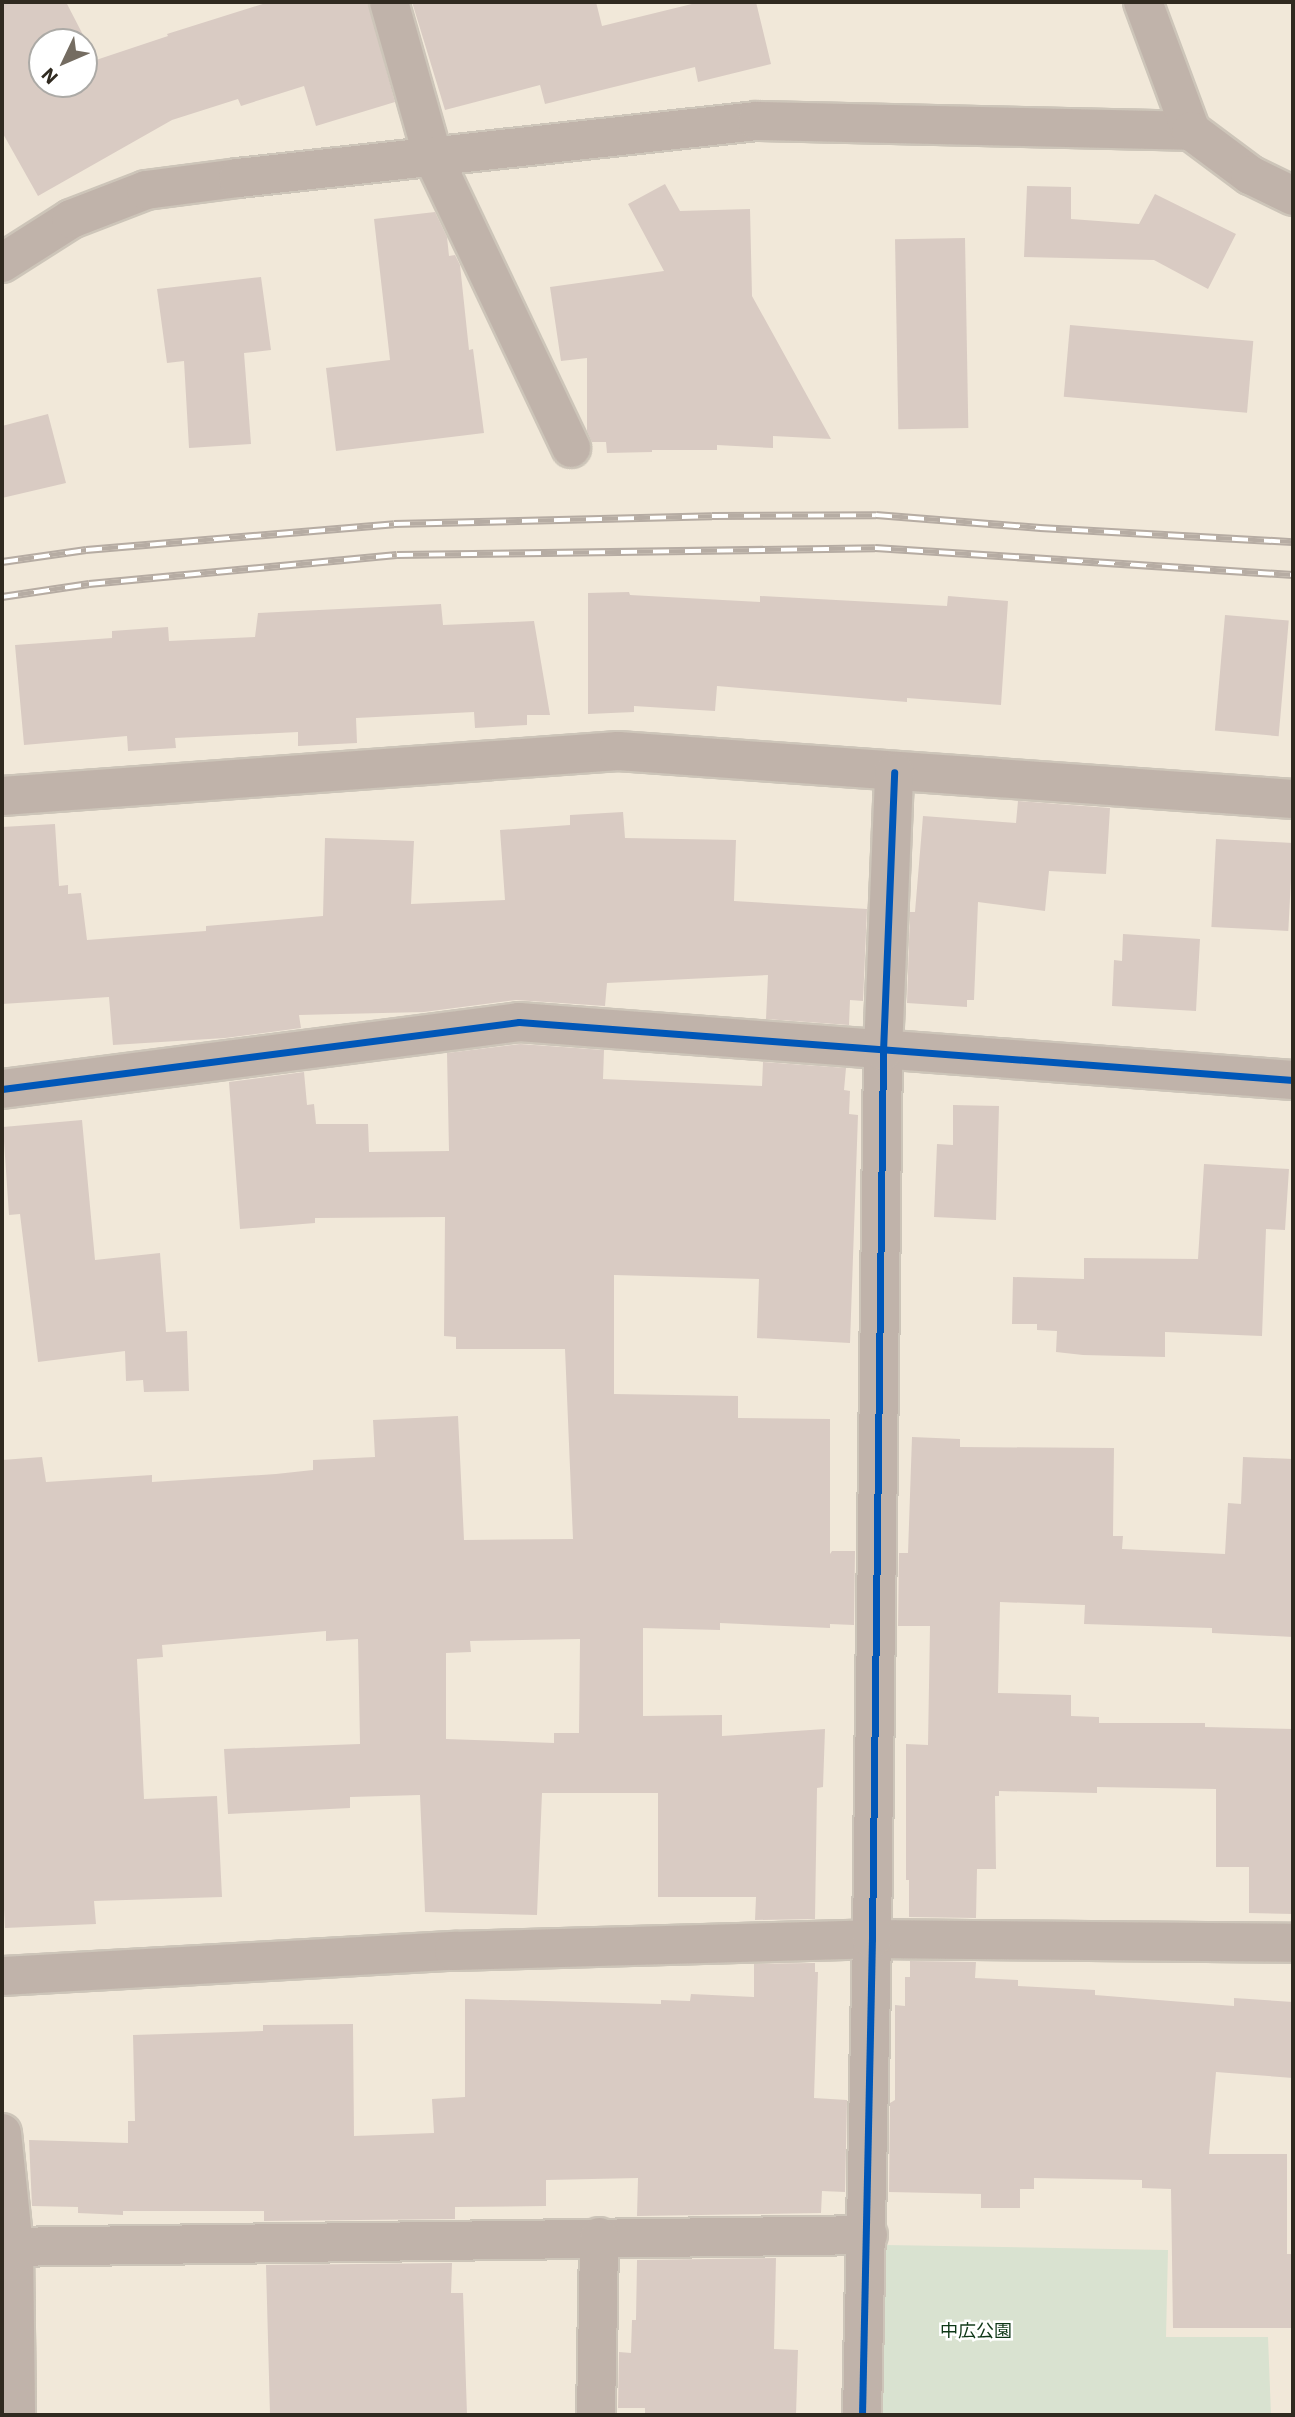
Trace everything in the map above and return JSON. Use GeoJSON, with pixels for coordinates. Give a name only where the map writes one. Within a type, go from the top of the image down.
{"type":"FeatureCollection","features":[{"type":"Feature","properties":{"kind":"street"},"geometry":{"type":"LineString","coordinates":[[389,2],[433,157],[571,448]]}},
{"type":"Feature","properties":{"kind":"street"},"geometry":{"type":"LineString","coordinates":[[1143,2],[1191,131],[1250,175],[1293,196]]}},
{"type":"Feature","properties":{"kind":"street"},"geometry":{"type":"LineString","coordinates":[[2,263],[71,219],[146,190],[433,157],[758,121],[1191,131]]}},
{"type":"Feature","properties":{"kind":"street"},"geometry":{"type":"LineString","coordinates":[[2,796],[618,751],[1293,799]]}},
{"type":"Feature","properties":{"kind":"street"},"geometry":{"type":"LineString","coordinates":[[862,2415],[872,1939],[883,1051],[894,772]]}},
{"type":"Feature","properties":{"kind":"street"},"geometry":{"type":"LineString","coordinates":[[2,1089],[519,1022],[1293,1080]]}},
{"type":"Feature","properties":{"kind":"street"},"geometry":{"type":"LineString","coordinates":[[2,1976],[454,1951],[872,1939],[1293,1942]]}},
{"type":"Feature","properties":{"kind":"street"},"geometry":{"type":"LineString","coordinates":[[2,2133],[16,2415]]}},
{"type":"Feature","properties":{"kind":"street"},"geometry":{"type":"LineString","coordinates":[[8,2247],[867,2235]]}},
{"type":"Feature","properties":{"kind":"street"},"geometry":{"type":"LineString","coordinates":[[596,2415],[598,2237]]}},
{"type":"Feature","properties":{"kind":"green space","name":"中広公園"},"geometry":{"type":"Polygon","coordinates":[[[885,2245],[1168,2250],[1166,2337],[1268,2337],[1271,2415],[881,2415],[885,2245]]]}},
{"type":"Feature","properties":{"kind":"building"},"geometry":{"type":"Polygon","coordinates":[[[2,2],[66,2],[79,28],[28,28],[28,98],[98,98],[98,59],[168,36],[167,34],[269,2],[368,2],[395,102],[316,126],[304,86],[241,106],[238,99],[172,120],[38,196],[2,132],[2,2]]]}},
{"type":"Feature","properties":{"kind":"building"},"geometry":{"type":"Polygon","coordinates":[[[412,2],[596,2],[602,26],[700,2],[756,2],[771,64],[698,82],[695,67],[545,104],[540,85],[445,110],[412,2]]]}},
{"type":"Feature","properties":{"kind":"building"},"geometry":{"type":"Polygon","coordinates":[[[665,184],[680,211],[750,209],[752,296],[831,439],[773,436],[773,448],[717,445],[717,450],[607,453],[606,442],[592,442],[587,431],[587,358],[561,361],[550,287],[664,271],[628,204],[665,184]]]}},
{"type":"Feature","properties":{"kind":"building"},"geometry":{"type":"Polygon","coordinates":[[[1027,186],[1071,187],[1071,219],[1139,224],[1155,194],[1236,234],[1208,289],[1154,260],[1024,257],[1027,186]]]}},
{"type":"Feature","properties":{"kind":"building"},"geometry":{"type":"Polygon","coordinates":[[[435,212],[447,237],[449,256],[455,255],[460,265],[469,350],[473,349],[484,433],[336,451],[326,368],[390,360],[374,219],[435,212]]]}},
{"type":"Feature","properties":{"kind":"building"},"geometry":{"type":"Polygon","coordinates":[[[965,238],[968,428],[898,429],[895,239],[965,238]]]}},
{"type":"Feature","properties":{"kind":"building"},"geometry":{"type":"Polygon","coordinates":[[[261,277],[271,350],[244,353],[251,444],[189,448],[184,361],[167,363],[157,289],[261,277]]]}},
{"type":"Feature","properties":{"kind":"building"},"geometry":{"type":"Polygon","coordinates":[[[1070,325],[1253,341],[1247,413],[1064,397],[1070,325]]]}},
{"type":"Feature","properties":{"kind":"building"},"geometry":{"type":"Polygon","coordinates":[[[48,414],[66,483],[2,498],[2,426],[48,414]]]}},
{"type":"Feature","properties":{"kind":"building"},"geometry":{"type":"Polygon","coordinates":[[[629,592],[630,595],[760,602],[760,596],[947,606],[948,596],[1008,601],[1001,705],[907,698],[907,702],[717,686],[715,711],[634,706],[634,712],[588,714],[588,593],[629,592]]]}},
{"type":"Feature","properties":{"kind":"building"},"geometry":{"type":"Polygon","coordinates":[[[441,604],[443,625],[534,621],[550,715],[527,715],[527,725],[475,728],[474,712],[356,718],[357,743],[298,746],[298,732],[175,738],[176,748],[128,751],[127,736],[24,745],[15,645],[112,638],[112,631],[168,627],[169,641],[255,637],[258,613],[441,604]]]}},
{"type":"Feature","properties":{"kind":"building"},"geometry":{"type":"Polygon","coordinates":[[[1225,615],[1289,621],[1279,736],[1215,731],[1225,615]]]}},
{"type":"Feature","properties":{"kind":"building"},"geometry":{"type":"Polygon","coordinates":[[[1018,801],[1110,808],[1106,874],[1049,871],[1045,911],[978,902],[974,1000],[967,1000],[967,1007],[907,1003],[910,912],[915,912],[923,816],[1016,823],[1018,801]]]}},
{"type":"Feature","properties":{"kind":"building"},"geometry":{"type":"Polygon","coordinates":[[[623,812],[625,838],[736,840],[734,901],[867,909],[863,1001],[850,1000],[849,1025],[766,1019],[768,975],[607,983],[605,1006],[516,1000],[424,1012],[299,1015],[301,1028],[225,1038],[113,1045],[109,997],[2,1004],[2,827],[55,824],[59,886],[68,885],[68,894],[81,893],[87,940],[206,931],[206,926],[323,916],[325,838],[414,841],[411,904],[505,900],[500,830],[570,825],[570,815],[623,812]]]}},
{"type":"Feature","properties":{"kind":"building"},"geometry":{"type":"Polygon","coordinates":[[[1216,839],[1293,843],[1288,931],[1211,927],[1216,839]]]}},
{"type":"Feature","properties":{"kind":"building"},"geometry":{"type":"Polygon","coordinates":[[[1123,934],[1200,939],[1196,1011],[1112,1006],[1114,960],[1122,961],[1123,934]]]}},
{"type":"Feature","properties":{"kind":"building"},"geometry":{"type":"Polygon","coordinates":[[[520,1044],[604,1050],[603,1079],[762,1086],[763,1062],[846,1068],[844,1090],[850,1091],[849,1114],[858,1115],[850,1343],[757,1338],[759,1279],[614,1275],[614,1394],[738,1396],[738,1418],[830,1419],[830,1554],[832,1551],[855,1551],[854,1625],[830,1624],[830,1628],[720,1623],[720,1630],[643,1628],[643,1716],[722,1715],[722,1736],[825,1729],[823,1787],[817,1788],[815,1919],[755,1920],[756,1897],[658,1897],[658,1793],[542,1793],[537,1915],[425,1912],[420,1795],[350,1797],[350,1808],[228,1814],[224,1749],[360,1744],[358,1639],[326,1641],[326,1631],[162,1645],[163,1657],[137,1659],[144,1799],[217,1796],[222,1897],[94,1901],[96,1924],[5,1928],[2,1872],[2,1460],[42,1457],[46,1482],[152,1475],[152,1482],[276,1474],[313,1470],[313,1460],[375,1457],[373,1420],[458,1416],[464,1540],[573,1539],[565,1349],[456,1349],[456,1337],[444,1336],[445,1217],[315,1218],[315,1223],[240,1229],[229,1082],[304,1072],[307,1105],[314,1104],[316,1124],[368,1124],[369,1152],[449,1151],[447,1053],[520,1044]],[[580,1639],[470,1641],[471,1652],[446,1653],[446,1739],[554,1743],[554,1733],[579,1733],[580,1639]]]}},
{"type":"Feature","properties":{"kind":"building"},"geometry":{"type":"Polygon","coordinates":[[[953,1105],[999,1106],[996,1220],[934,1217],[937,1144],[953,1145],[953,1105]]]}},
{"type":"Feature","properties":{"kind":"building"},"geometry":{"type":"Polygon","coordinates":[[[82,1120],[95,1260],[160,1253],[166,1332],[187,1331],[189,1391],[144,1392],[143,1380],[126,1381],[125,1351],[38,1362],[20,1214],[9,1215],[3,1127],[82,1120]]]}},
{"type":"Feature","properties":{"kind":"building"},"geometry":{"type":"Polygon","coordinates":[[[1204,1164],[1289,1169],[1285,1230],[1266,1229],[1262,1336],[1165,1332],[1165,1357],[1083,1355],[1056,1352],[1057,1331],[1037,1330],[1037,1324],[1012,1324],[1013,1277],[1084,1279],[1084,1258],[1198,1259],[1204,1164]]]}},
{"type":"Feature","properties":{"kind":"building"},"geometry":{"type":"Polygon","coordinates":[[[912,1437],[960,1439],[960,1447],[1114,1448],[1113,1536],[1123,1536],[1122,1549],[1225,1554],[1228,1503],[1241,1504],[1243,1457],[1293,1459],[1293,1637],[1212,1633],[1212,1628],[1084,1624],[1085,1605],[1000,1602],[998,1693],[1071,1695],[1071,1716],[1099,1717],[1099,1723],[1205,1723],[1205,1727],[1293,1729],[1293,1914],[1249,1913],[1249,1867],[1216,1867],[1216,1789],[1097,1787],[1097,1793],[999,1791],[999,1796],[995,1796],[996,1869],[977,1869],[976,1918],[909,1917],[909,1880],[906,1880],[906,1744],[928,1745],[930,1626],[898,1626],[899,1553],[908,1553],[912,1437]]]}},
{"type":"Feature","properties":{"kind":"building"},"geometry":{"type":"Polygon","coordinates":[[[910,1961],[976,1962],[975,1978],[1018,1980],[1018,1986],[1095,1990],[1095,1995],[1234,2006],[1234,1998],[1293,2002],[1293,2078],[1216,2072],[1209,2154],[1287,2154],[1287,2254],[1293,2254],[1293,2328],[1173,2328],[1171,2189],[1142,2188],[1142,2180],[1034,2178],[1034,2189],[1020,2189],[1020,2208],[981,2208],[981,2194],[889,2192],[890,2103],[895,2100],[895,2005],[905,2006],[905,1977],[910,1977],[910,1961]]]}},
{"type":"Feature","properties":{"kind":"building"},"geometry":{"type":"Polygon","coordinates":[[[815,1963],[815,1972],[818,1972],[814,2098],[847,2100],[845,2192],[822,2191],[821,2213],[637,2216],[638,2178],[546,2180],[546,2206],[455,2207],[455,2219],[264,2221],[264,2211],[123,2211],[123,2215],[78,2213],[78,2207],[32,2206],[29,2140],[128,2143],[128,2121],[135,2121],[133,2035],[263,2031],[263,2025],[353,2024],[354,2136],[434,2133],[432,2099],[465,2097],[465,1999],[661,2004],[661,2000],[690,2001],[691,1994],[754,1997],[754,1964],[815,1963]]]}},
{"type":"Feature","properties":{"kind":"building"},"geometry":{"type":"Polygon","coordinates":[[[776,2258],[774,2349],[798,2350],[796,2415],[645,2415],[645,2408],[618,2408],[619,2352],[631,2353],[632,2320],[636,2320],[637,2260],[776,2258]]]}},
{"type":"Feature","properties":{"kind":"building"},"geometry":{"type":"Polygon","coordinates":[[[452,2263],[451,2293],[463,2293],[467,2415],[270,2415],[266,2265],[452,2263]]]}},
{"type":"Feature","properties":{"kind":"railway"},"geometry":{"type":"LineString","coordinates":[[2,562],[86,550],[394,524],[712,516],[876,515],[1040,528],[1293,542]]}},
{"type":"Feature","properties":{"kind":"railway"},"geometry":{"type":"LineString","coordinates":[[2,597],[89,584],[397,555],[875,548],[1293,575]]}},
{"type":"Feature","properties":{"kind":"cycle path"},"geometry":{"type":"LineString","coordinates":[[862,2415],[872,1939],[883,1051],[894,772]]}},
{"type":"Feature","properties":{"kind":"cycle path"},"geometry":{"type":"LineString","coordinates":[[2,1089],[519,1022],[1293,1080]]}}]}
